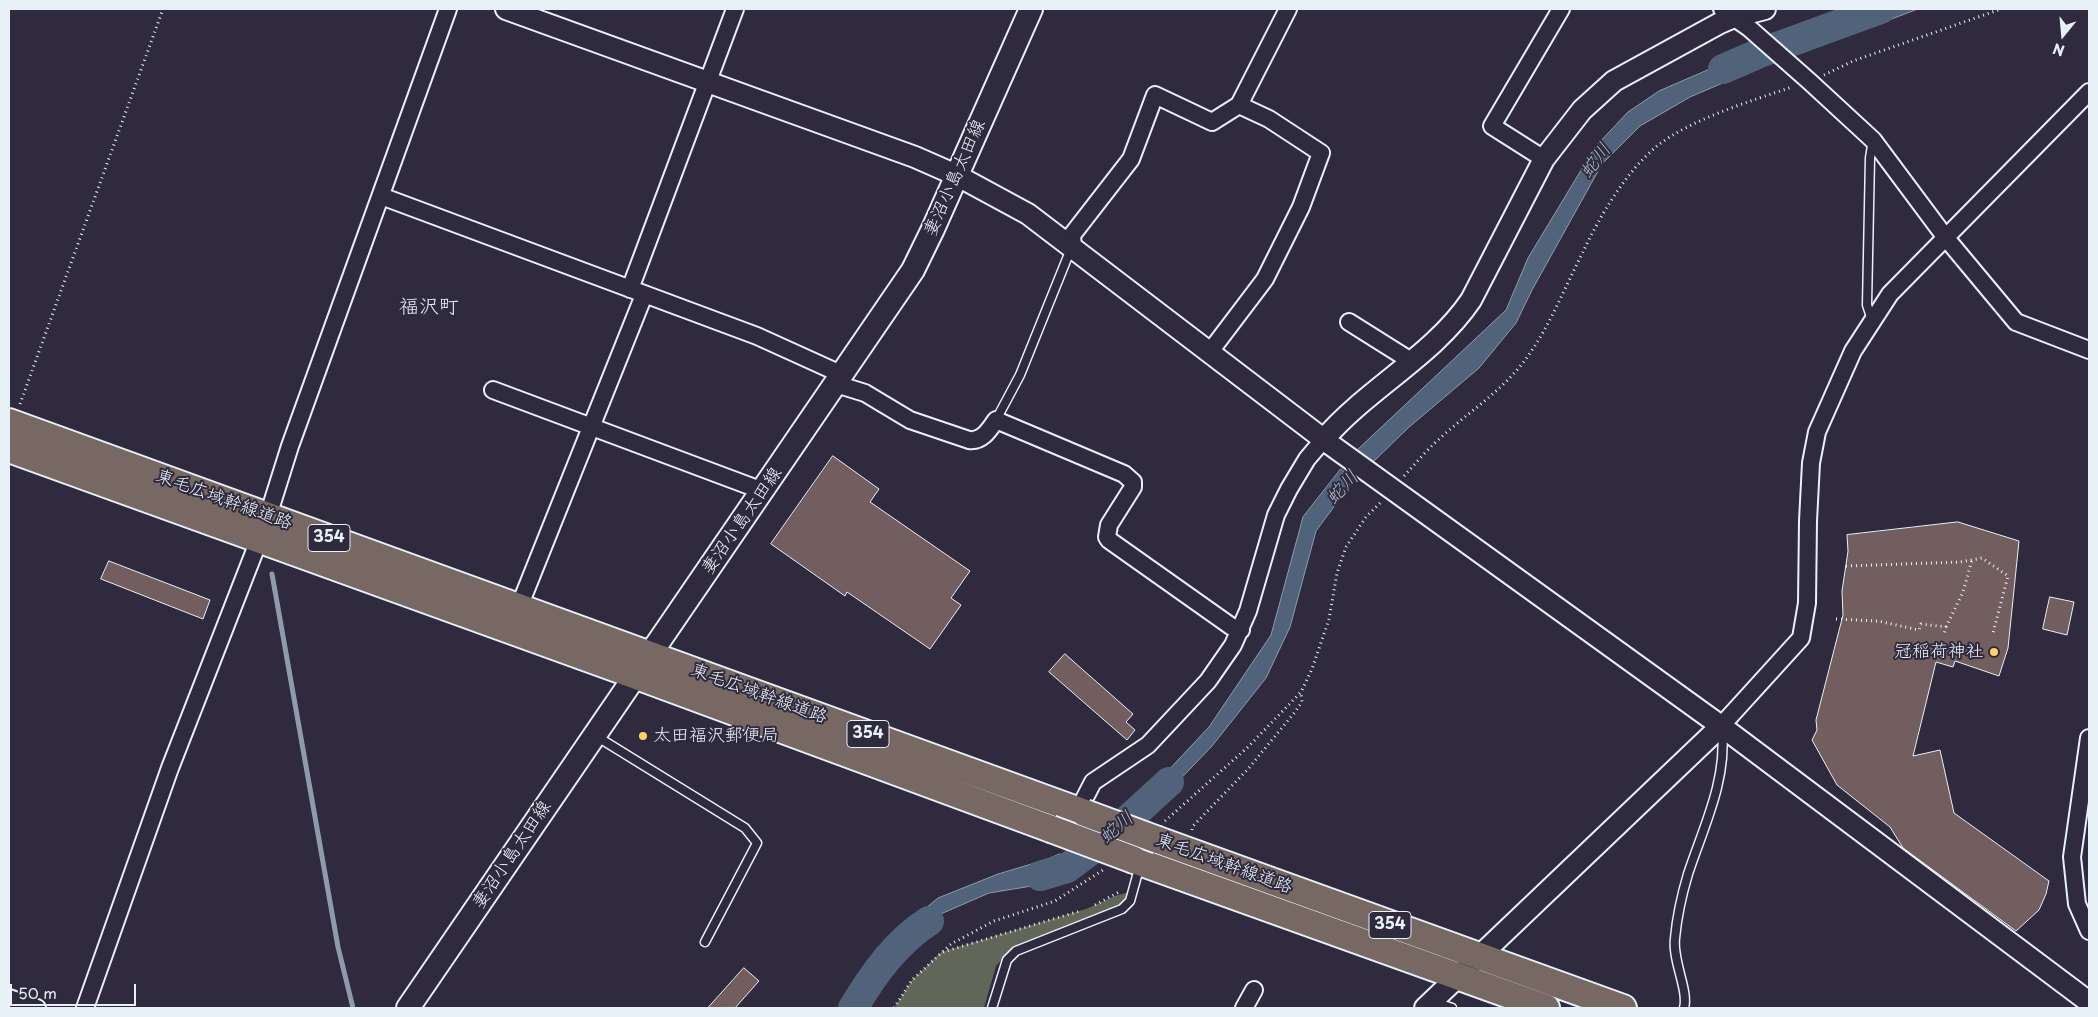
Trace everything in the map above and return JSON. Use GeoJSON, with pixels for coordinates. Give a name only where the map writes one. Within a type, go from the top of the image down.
{"type":"FeatureCollection","features":[{"type":"Feature","properties":{"kind":"highway","name":"東毛広域幹線道路"},"geometry":{"type":"LineString","coordinates":[[12,423],[1082,812],[1160,832],[1480,957],[1623,1008]]}},
{"type":"Feature","properties":{"kind":"highway","name":"東毛広域幹線道路"},"geometry":{"type":"LineString","coordinates":[[9,449],[634,675],[1051,829],[1137,868],[1458,976],[1546,1008]]}},
{"type":"Feature","properties":{"kind":"main road","name":"妻沼小島太田線"},"geometry":{"type":"LineString","coordinates":[[408,1008],[634,675],[913,270],[934,229],[956,175],[1031,9]]}},
{"type":"Feature","properties":{"kind":"street"},"geometry":{"type":"LineString","coordinates":[[268,516],[290,446],[448,9]]}},
{"type":"Feature","properties":{"kind":"street"},"geometry":{"type":"LineString","coordinates":[[506,9],[915,157],[956,175],[1028,214],[1328,442],[1721,726],[2089,1002]]}},
{"type":"Feature","properties":{"kind":"street"},"geometry":{"type":"LineString","coordinates":[[519,607],[592,426],[708,82],[735,9]]}},
{"type":"Feature","properties":{"kind":"street"},"geometry":{"type":"LineString","coordinates":[[1074,248],[1072,235],[1131,159],[1155,95],[1212,122],[1239,105],[1288,9]]}},
{"type":"Feature","properties":{"kind":"street"},"geometry":{"type":"LineString","coordinates":[[1544,159],[1492,126],[1561,9]]}},
{"type":"Feature","properties":{"kind":"street"},"geometry":{"type":"LineString","coordinates":[[1082,812],[1093,782],[1148,745],[1208,681],[1241,630],[1276,515],[1307,459],[1328,442],[1346,416],[1444,334],[1471,300],[1544,159],[1582,110],[1614,81],[1735,18],[1765,9]]}},
{"type":"Feature","properties":{"kind":"street"},"geometry":{"type":"LineString","coordinates":[[1735,18],[1873,140],[1946,238],[2016,322],[2089,350]]}},
{"type":"Feature","properties":{"kind":"street"},"geometry":{"type":"LineString","coordinates":[[1428,1005],[1721,726],[1801,638],[1807,603],[1811,463],[1817,432],[1853,351],[1890,294],[2089,92]]}},
{"type":"Feature","properties":{"kind":"street"},"geometry":{"type":"LineString","coordinates":[[1209,353],[1265,279],[1301,207],[1321,152],[1269,119],[1239,105]]}},
{"type":"Feature","properties":{"kind":"street"},"geometry":{"type":"LineString","coordinates":[[381,196],[757,336],[865,393],[910,420],[976,441],[981,438],[996,420],[1129,477],[1133,482],[1131,492],[1109,525],[1107,537],[1232,627],[1241,630]]}},
{"type":"Feature","properties":{"kind":"street"},"geometry":{"type":"LineString","coordinates":[[1350,322],[1411,361]]}},
{"type":"Feature","properties":{"kind":"street"},"geometry":{"type":"LineString","coordinates":[[493,390],[763,490]]}},
{"type":"Feature","properties":{"kind":"street"},"geometry":{"type":"LineString","coordinates":[[85,1008],[170,768],[259,540]]}},
{"type":"Feature","properties":{"kind":"street"},"geometry":{"type":"LineString","coordinates":[[2089,738],[2072,857],[2077,904],[2089,931]]}},
{"type":"Feature","properties":{"kind":"street"},"geometry":{"type":"LineString","coordinates":[[1244,1008],[1254,990]]}},
{"type":"Feature","properties":{"kind":"street"},"geometry":{"type":"LineString","coordinates":[[9,998],[37,1008]]}},
{"type":"Feature","properties":{"kind":"lane"},"geometry":{"type":"LineString","coordinates":[[1872,321],[1867,305],[1870,158],[1873,140]]}},
{"type":"Feature","properties":{"kind":"lane"},"geometry":{"type":"LineString","coordinates":[[996,420],[1020,375],[1068,256],[1074,248]]}},
{"type":"Feature","properties":{"kind":"lane"},"geometry":{"type":"LineString","coordinates":[[1684,1008],[1686,1001],[1677,966],[1674,939],[1687,877],[1717,789],[1724,749],[1721,726]]}},
{"type":"Feature","properties":{"kind":"lane"},"geometry":{"type":"LineString","coordinates":[[594,735],[745,828],[757,842],[706,942]]}},
{"type":"Feature","properties":{"kind":"lane"},"geometry":{"type":"LineString","coordinates":[[992,1008],[1007,960],[1016,951],[1122,909],[1130,901],[1137,868]]}},
{"type":"Feature","properties":{"kind":"lane"},"geometry":{"type":"LineString","coordinates":[[1428,1005],[1452,1008]]}},
{"type":"Feature","properties":{"kind":"path"},"geometry":{"type":"LineString","coordinates":[[12,423],[163,9]]}},
{"type":"Feature","properties":{"kind":"path"},"geometry":{"type":"LineString","coordinates":[[1160,832],[1248,748],[1301,692],[1312,669],[1328,619],[1337,573],[1346,547],[1366,517],[1391,488],[1438,440],[1492,396],[1523,364],[1552,316],[1598,222],[1623,184],[1642,160],[1659,145],[1699,122],[1853,61],[2001,9]]}},
{"type":"Feature","properties":{"kind":"path"},"geometry":{"type":"LineString","coordinates":[[1846,566],[1960,562],[1982,558],[2008,576],[1993,633]]}},
{"type":"Feature","properties":{"kind":"path"},"geometry":{"type":"LineString","coordinates":[[1944,634],[1963,592],[1972,560]]}},
{"type":"Feature","properties":{"kind":"path"},"geometry":{"type":"LineString","coordinates":[[1836,619],[1878,622],[1919,630],[1922,624],[1946,627]]}},
{"type":"Feature","properties":{"kind":"path"},"geometry":{"type":"LineString","coordinates":[[1191,832],[1193,826],[1248,769],[1295,712],[1302,702],[1301,692]]}},
{"type":"Feature","properties":{"kind":"path"},"geometry":{"type":"LineString","coordinates":[[894,1008],[912,980],[951,944],[994,921],[1055,901],[1109,866]]}},
{"type":"Feature","properties":{"kind":"path"},"geometry":{"type":"LineString","coordinates":[[1093,906],[1115,896],[1137,868]]}},
{"type":"Feature","properties":{"kind":"path"},"geometry":{"type":"LineString","coordinates":[[941,952],[1086,909]]}},
{"type":"Feature","properties":{"kind":"green space"},"geometry":{"type":"Polygon","coordinates":[[[1133,891],[1122,909],[1011,950],[996,966],[984,1008],[894,1008],[912,980],[941,952],[1086,909],[1115,896],[1133,891]]]}},
{"type":"Feature","properties":{"kind":"water"},"geometry":{"type":"Polygon","coordinates":[[[1870,9],[1918,9],[1799,54],[1785,39],[1870,9]]]}},
{"type":"Feature","properties":{"kind":"water"},"geometry":{"type":"Polygon","coordinates":[[[1757,49],[1772,62],[1690,97],[1640,126],[1602,164],[1532,290],[1516,323],[1479,368],[1408,428],[1372,463],[1356,451],[1506,310],[1528,258],[1595,147],[1628,112],[1659,91],[1757,49]]]}},
{"type":"Feature","properties":{"kind":"water"},"geometry":{"type":"Polygon","coordinates":[[[1341,469],[1355,481],[1316,531],[1290,627],[1266,678],[1212,746],[1149,812],[1134,807],[1209,727],[1271,635],[1303,517],[1341,469]]]}},
{"type":"Feature","properties":{"kind":"water"},"geometry":{"type":"Polygon","coordinates":[[[1060,854],[1090,865],[1038,885],[989,893],[943,913],[899,946],[872,976],[857,1008],[841,1008],[848,992],[877,948],[938,898],[998,874],[1060,854]]]}},
{"type":"Feature","properties":{"kind":"building"},"geometry":{"type":"Polygon","coordinates":[[[833,456],[879,489],[870,502],[970,571],[951,598],[961,605],[930,649],[847,592],[845,596],[771,544],[833,456]]]}},
{"type":"Feature","properties":{"kind":"building"},"geometry":{"type":"Polygon","coordinates":[[[1958,522],[2019,541],[2008,648],[1999,676],[1955,661],[1953,667],[1936,662],[1913,756],[1940,750],[1954,813],[2049,881],[2039,910],[2016,931],[1903,848],[1890,827],[1837,785],[1812,740],[1817,730],[1816,720],[1843,615],[1842,591],[1848,551],[1847,535],[1958,522]]]}},
{"type":"Feature","properties":{"kind":"building"},"geometry":{"type":"Polygon","coordinates":[[[109,561],[210,600],[203,619],[101,579],[109,561]]]}},
{"type":"Feature","properties":{"kind":"building"},"geometry":{"type":"Polygon","coordinates":[[[2050,597],[2074,602],[2067,635],[2043,629],[2050,597]]]}},
{"type":"Feature","properties":{"kind":"building"},"geometry":{"type":"Polygon","coordinates":[[[1065,654],[1133,714],[1126,722],[1135,730],[1127,740],[1049,672],[1065,654]]]}},
{"type":"Feature","properties":{"kind":"building"},"geometry":{"type":"Polygon","coordinates":[[[744,968],[759,981],[735,1008],[708,1008],[744,968]]]}},
{"type":"Feature","properties":{"kind":"waterway","name":"蛇川"},"geometry":{"type":"LineString","coordinates":[[1723,69],[1760,53],[1881,9]]}},
{"type":"Feature","properties":{"kind":"waterway"},"geometry":{"type":"LineString","coordinates":[[272,574],[338,947],[353,1008]]}},
{"type":"Feature","properties":{"kind":"waterway","name":"蛇川"},"geometry":{"type":"LineString","coordinates":[[1040,876],[1067,868],[1110,836],[1169,782]]}},
{"type":"Feature","properties":{"kind":"waterway","name":"蛇川"},"geometry":{"type":"LineString","coordinates":[[853,1008],[886,960],[917,929],[929,921]]}},
{"type":"Feature","properties":{"kind":"place","name":"冠稲荷神社"},"geometry":{"type":"Point","coordinates":[1994,652]}},
{"type":"Feature","properties":{"kind":"place","name":"太田福沢郵便局"},"geometry":{"type":"Point","coordinates":[643,736]}},
{"type":"Feature","properties":{"kind":"district","name":"福沢町"},"geometry":{"type":"Point","coordinates":[429,307]}}]}
